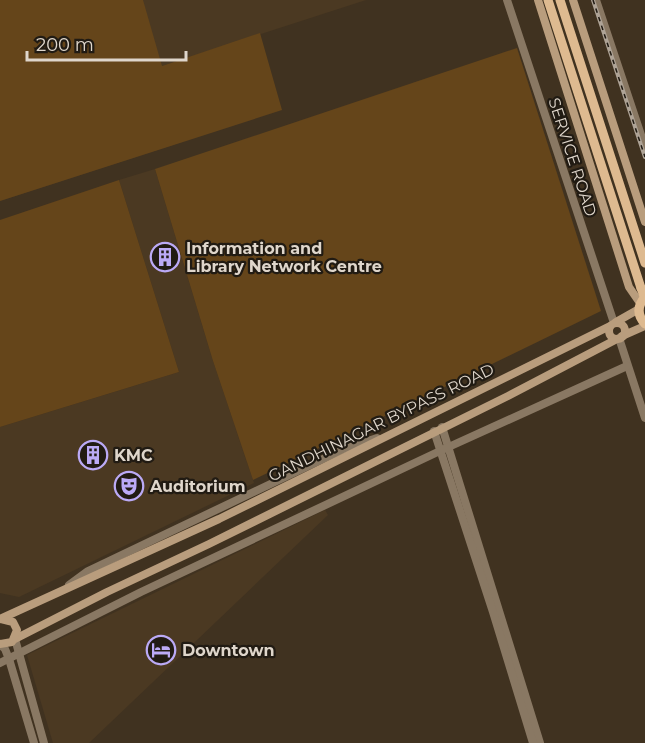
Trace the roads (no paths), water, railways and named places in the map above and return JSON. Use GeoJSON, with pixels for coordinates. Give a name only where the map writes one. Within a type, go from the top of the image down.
{"type":"FeatureCollection","features":[{"type":"Feature","properties":{"kind":"main road"},"geometry":{"type":"LineString","coordinates":[[538,0],[630,287],[642,302]]}},
{"type":"Feature","properties":{"kind":"main road"},"geometry":{"type":"LineString","coordinates":[[548,0],[641,288],[640,318],[645,325]]}},
{"type":"Feature","properties":{"kind":"main road"},"geometry":{"type":"LineString","coordinates":[[560,0],[645,263]]}},
{"type":"Feature","properties":{"kind":"main road"},"geometry":{"type":"LineString","coordinates":[[573,0],[645,222]]}},
{"type":"Feature","properties":{"kind":"main road","name":"GANDHINAGAR BYPASS ROAD"},"geometry":{"type":"LineString","coordinates":[[0,619],[219,519],[613,324],[642,302]]}},
{"type":"Feature","properties":{"kind":"main road"},"geometry":{"type":"LineString","coordinates":[[613,324],[622,324],[625,329],[619,338],[612,338],[609,333],[613,324]]}},
{"type":"Feature","properties":{"kind":"main road","name":"GANDHINAGAR BYPASS ROAD"},"geometry":{"type":"LineString","coordinates":[[0,644],[8,644],[508,396],[645,325]]}},
{"type":"Feature","properties":{"kind":"main road"},"geometry":{"type":"LineString","coordinates":[[0,619],[13,622],[17,630],[15,639]]}},
{"type":"Feature","properties":{"kind":"street","name":"SERVICE ROAD"},"geometry":{"type":"LineString","coordinates":[[507,0],[613,324]]}},
{"type":"Feature","properties":{"kind":"street"},"geometry":{"type":"LineString","coordinates":[[596,0],[645,147]]}},
{"type":"Feature","properties":{"kind":"street"},"geometry":{"type":"LineString","coordinates":[[619,338],[645,418]]}},
{"type":"Feature","properties":{"kind":"street"},"geometry":{"type":"LineString","coordinates":[[0,663],[104,610],[446,448],[627,366]]}},
{"type":"Feature","properties":{"kind":"street"},"geometry":{"type":"LineString","coordinates":[[438,429],[540,743]]}},
{"type":"Feature","properties":{"kind":"street"},"geometry":{"type":"LineString","coordinates":[[446,448],[533,743]]}},
{"type":"Feature","properties":{"kind":"street"},"geometry":{"type":"LineString","coordinates":[[15,639],[44,743]]}},
{"type":"Feature","properties":{"kind":"street"},"geometry":{"type":"LineString","coordinates":[[0,644],[9,659],[34,743]]}},
{"type":"Feature","properties":{"kind":"railway"},"geometry":{"type":"LineString","coordinates":[[593,0],[645,157]]}},
{"type":"Feature","properties":{"kind":"place","name":"Information and Library Network Centre"},"geometry":{"type":"Point","coordinates":[165,257]}},
{"type":"Feature","properties":{"kind":"place","name":"KMC"},"geometry":{"type":"Point","coordinates":[93,455]}},
{"type":"Feature","properties":{"kind":"place","name":"Auditorium"},"geometry":{"type":"Point","coordinates":[129,486]}},
{"type":"Feature","properties":{"kind":"place","name":"Downtown"},"geometry":{"type":"Point","coordinates":[161,650]}}]}
